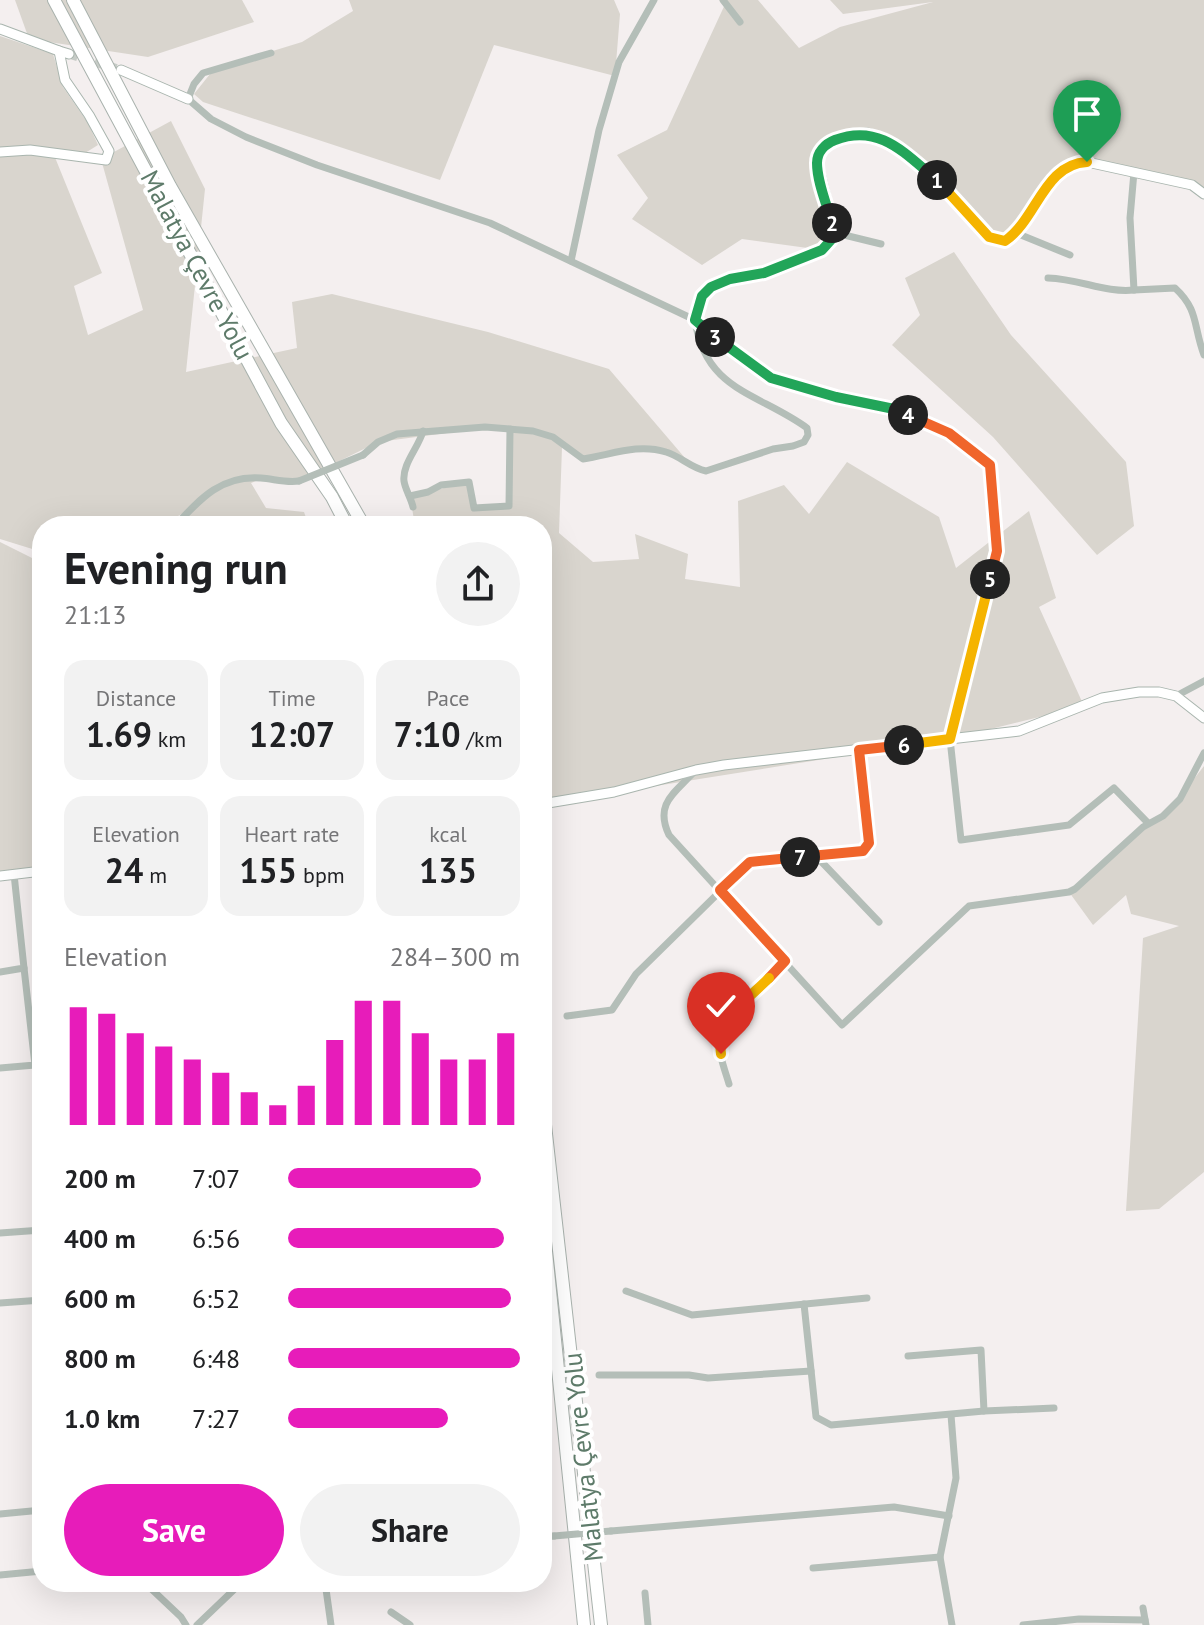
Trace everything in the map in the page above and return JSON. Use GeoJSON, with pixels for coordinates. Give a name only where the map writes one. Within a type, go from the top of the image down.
{"type":"FeatureCollection","features":[{"type":"Feature","properties":{"kind":"highway","name":"Malatya Çevre Yolu"},"geometry":{"type":"LineString","coordinates":[[54,0],[281,423],[342,516]]}},
{"type":"Feature","properties":{"kind":"highway","name":"Malatya Çevre Yolu"},"geometry":{"type":"LineString","coordinates":[[73,0],[170,186],[358,516]]}},
{"type":"Feature","properties":{"kind":"highway","name":"Malatya Çevre Yolu"},"geometry":{"type":"LineString","coordinates":[[552,1187],[601,1625]]}},
{"type":"Feature","properties":{"kind":"highway","name":"Malatya Çevre Yolu"},"geometry":{"type":"LineString","coordinates":[[552,1310],[584,1625]]}},
{"type":"Feature","properties":{"kind":"street"},"geometry":{"type":"LineString","coordinates":[[571,261],[596,144],[619,62],[654,0]]}},
{"type":"Feature","properties":{"kind":"street"},"geometry":{"type":"LineString","coordinates":[[723,0],[740,22]]}},
{"type":"Feature","properties":{"kind":"street"},"geometry":{"type":"LineString","coordinates":[[0,29],[64,53],[65,80],[109,151],[106,160],[30,150],[0,152]]}},
{"type":"Feature","properties":{"kind":"street"},"geometry":{"type":"LineString","coordinates":[[188,99],[203,73],[271,53]]}},
{"type":"Feature","properties":{"kind":"street"},"geometry":{"type":"LineString","coordinates":[[121,70],[188,99],[211,119],[246,137],[317,165],[490,223],[571,261],[695,320],[771,378],[836,397],[894,409],[949,433],[990,465],[997,551],[950,739],[961,840],[1069,825],[1114,788],[1148,823]]}},
{"type":"Feature","properties":{"kind":"street"},"geometry":{"type":"LineString","coordinates":[[184,516],[201,498],[232,479],[299,481],[363,455],[378,442],[397,434],[485,427],[510,429],[553,437],[583,459],[644,448],[676,455],[699,470],[706,471],[804,442],[808,435],[807,428],[732,386],[717,372],[703,350],[695,320],[702,296],[711,287],[730,279],[764,273],[822,250],[831,240],[833,226],[817,161],[821,150],[836,139],[867,133],[888,141],[937,180],[989,237],[1005,241],[1016,233],[1059,171],[1074,163],[1087,162],[1192,185],[1204,194]]}},
{"type":"Feature","properties":{"kind":"street"},"geometry":{"type":"LineString","coordinates":[[1134,172],[1130,218],[1134,290]]}},
{"type":"Feature","properties":{"kind":"street"},"geometry":{"type":"LineString","coordinates":[[832,232],[881,244]]}},
{"type":"Feature","properties":{"kind":"street"},"geometry":{"type":"LineString","coordinates":[[1016,233],[1070,255]]}},
{"type":"Feature","properties":{"kind":"street"},"geometry":{"type":"LineString","coordinates":[[1048,278],[1096,284],[1110,291],[1175,288],[1193,308],[1196,334],[1204,355]]}},
{"type":"Feature","properties":{"kind":"street"},"geometry":{"type":"LineString","coordinates":[[410,496],[441,485],[469,482],[474,508],[509,506],[510,429]]}},
{"type":"Feature","properties":{"kind":"street"},"geometry":{"type":"LineString","coordinates":[[413,507],[404,475],[423,431]]}},
{"type":"Feature","properties":{"kind":"street"},"geometry":{"type":"LineString","coordinates":[[1176,696],[1204,681]]}},
{"type":"Feature","properties":{"kind":"street"},"geometry":{"type":"LineString","coordinates":[[552,802],[639,787],[696,770],[1019,731],[1102,698],[1139,692],[1176,696],[1204,718]]}},
{"type":"Feature","properties":{"kind":"street"},"geometry":{"type":"LineString","coordinates":[[567,1016],[612,1010],[636,974],[750,862],[863,851],[869,843],[859,750]]}},
{"type":"Feature","properties":{"kind":"street"},"geometry":{"type":"LineString","coordinates":[[696,770],[665,803],[662,816],[669,835],[842,1025],[969,906],[1069,892],[1082,884],[1148,823],[1163,816],[1180,799],[1204,753]]}},
{"type":"Feature","properties":{"kind":"street"},"geometry":{"type":"LineString","coordinates":[[816,856],[879,922]]}},
{"type":"Feature","properties":{"kind":"street"},"geometry":{"type":"LineString","coordinates":[[0,876],[32,872]]}},
{"type":"Feature","properties":{"kind":"street"},"geometry":{"type":"LineString","coordinates":[[14,874],[32,1021]]}},
{"type":"Feature","properties":{"kind":"street"},"geometry":{"type":"LineString","coordinates":[[729,1084],[719,1041],[724,1026],[785,961]]}},
{"type":"Feature","properties":{"kind":"street"},"geometry":{"type":"LineString","coordinates":[[0,972],[24,968]]}},
{"type":"Feature","properties":{"kind":"street"},"geometry":{"type":"LineString","coordinates":[[0,1068],[32,1068]]}},
{"type":"Feature","properties":{"kind":"street"},"geometry":{"type":"LineString","coordinates":[[0,1233],[32,1231]]}},
{"type":"Feature","properties":{"kind":"street"},"geometry":{"type":"LineString","coordinates":[[626,1291],[692,1315],[867,1298]]}},
{"type":"Feature","properties":{"kind":"street"},"geometry":{"type":"LineString","coordinates":[[0,1303],[32,1301]]}},
{"type":"Feature","properties":{"kind":"street"},"geometry":{"type":"LineString","coordinates":[[804,1304],[816,1417],[831,1425],[1054,1408]]}},
{"type":"Feature","properties":{"kind":"street"},"geometry":{"type":"LineString","coordinates":[[908,1356],[981,1350],[984,1411]]}},
{"type":"Feature","properties":{"kind":"street"},"geometry":{"type":"LineString","coordinates":[[599,1375],[689,1375],[708,1378],[811,1371]]}},
{"type":"Feature","properties":{"kind":"street"},"geometry":{"type":"LineString","coordinates":[[951,1415],[956,1478],[940,1557],[952,1625]]}},
{"type":"Feature","properties":{"kind":"street"},"geometry":{"type":"LineString","coordinates":[[552,1536],[879,1508],[911,1509],[949,1516]]}},
{"type":"Feature","properties":{"kind":"street"},"geometry":{"type":"LineString","coordinates":[[0,1514],[32,1511]]}},
{"type":"Feature","properties":{"kind":"street"},"geometry":{"type":"LineString","coordinates":[[813,1568],[940,1557]]}},
{"type":"Feature","properties":{"kind":"street"},"geometry":{"type":"LineString","coordinates":[[0,1575],[32,1572]]}},
{"type":"Feature","properties":{"kind":"street"},"geometry":{"type":"LineString","coordinates":[[155,1592],[186,1625]]}},
{"type":"Feature","properties":{"kind":"street"},"geometry":{"type":"LineString","coordinates":[[197,1625],[232,1592]]}},
{"type":"Feature","properties":{"kind":"street"},"geometry":{"type":"LineString","coordinates":[[326,1592],[331,1625]]}},
{"type":"Feature","properties":{"kind":"street"},"geometry":{"type":"LineString","coordinates":[[645,1593],[648,1625]]}},
{"type":"Feature","properties":{"kind":"street"},"geometry":{"type":"LineString","coordinates":[[1023,1625],[1146,1622],[1143,1608]]}},
{"type":"Feature","properties":{"kind":"street"},"geometry":{"type":"LineString","coordinates":[[391,1612],[410,1625]]}},
{"type":"Feature","properties":{"kind":"shaded area"},"geometry":{"type":"Polygon","coordinates":[[[15,0],[242,0],[254,22],[148,57],[29,39],[15,0]]]}},
{"type":"Feature","properties":{"kind":"shaded area"},"geometry":{"type":"Polygon","coordinates":[[[349,0],[614,0],[620,14],[615,76],[494,45],[440,180],[203,102],[194,94],[214,69],[302,42],[353,11],[349,0]]]}},
{"type":"Feature","properties":{"kind":"shaded area"},"geometry":{"type":"Polygon","coordinates":[[[727,0],[758,0],[799,48],[840,27],[933,2],[843,14],[830,0],[1204,0],[1204,195],[1192,185],[1087,162],[1059,171],[1016,233],[996,239],[973,222],[899,150],[867,133],[821,150],[832,232],[822,250],[742,239],[702,265],[632,219],[648,198],[617,155],[667,130],[727,0]]]}},
{"type":"Feature","properties":{"kind":"shaded area"},"geometry":{"type":"Polygon","coordinates":[[[0,36],[53,54],[63,87],[88,123],[98,145],[77,158],[54,155],[102,273],[74,286],[88,335],[143,310],[101,159],[171,121],[205,189],[186,372],[297,348],[292,302],[332,294],[488,332],[609,369],[691,465],[676,455],[644,448],[583,459],[562,447],[559,533],[593,562],[639,559],[635,534],[688,554],[685,579],[740,587],[738,501],[784,485],[809,514],[847,462],[939,517],[956,568],[1029,511],[1056,598],[1039,607],[1084,706],[950,739],[552,802],[552,516],[413,516],[410,496],[469,482],[474,507],[508,506],[510,432],[493,427],[378,442],[299,481],[264,478],[251,483],[266,508],[304,512],[305,516],[186,516],[194,508],[178,516],[32,516],[32,549],[0,539],[0,36]]]}},
{"type":"Feature","properties":{"kind":"shaded area"},"geometry":{"type":"Polygon","coordinates":[[[954,252],[1011,335],[1126,462],[1134,526],[1097,555],[993,437],[892,345],[920,315],[905,278],[954,252]]]}},
{"type":"Feature","properties":{"kind":"shaded area"},"geometry":{"type":"Polygon","coordinates":[[[0,542],[32,558],[32,871],[0,875],[0,542]]]}},
{"type":"Feature","properties":{"kind":"shaded area"},"geometry":{"type":"Polygon","coordinates":[[[1204,766],[1204,1172],[1159,1209],[1126,1211],[1143,938],[1179,926],[1131,914],[1126,895],[1093,925],[1069,892],[1173,806],[1204,766]]]}},
{"type":"Feature","properties":{"kind":"tunnel"},"geometry":{"type":"LineString","coordinates":[[69,54],[121,70]]}},
{"type":"Feature","properties":{"kind":"route"},"geometry":{"type":"LineString","coordinates":[[721,1054],[719,1041],[731,1015],[785,961],[720,890],[756,860],[863,851],[867,848],[869,843],[859,750],[950,739],[997,551],[990,465],[949,433],[894,409],[836,397],[771,378],[695,320],[702,296],[711,287],[730,279],[764,273],[822,250],[831,240],[833,226],[817,161],[821,150],[836,139],[867,133],[888,141],[937,180],[989,237],[1005,241],[1016,233],[1059,171],[1074,163],[1087,162]]}}]}
